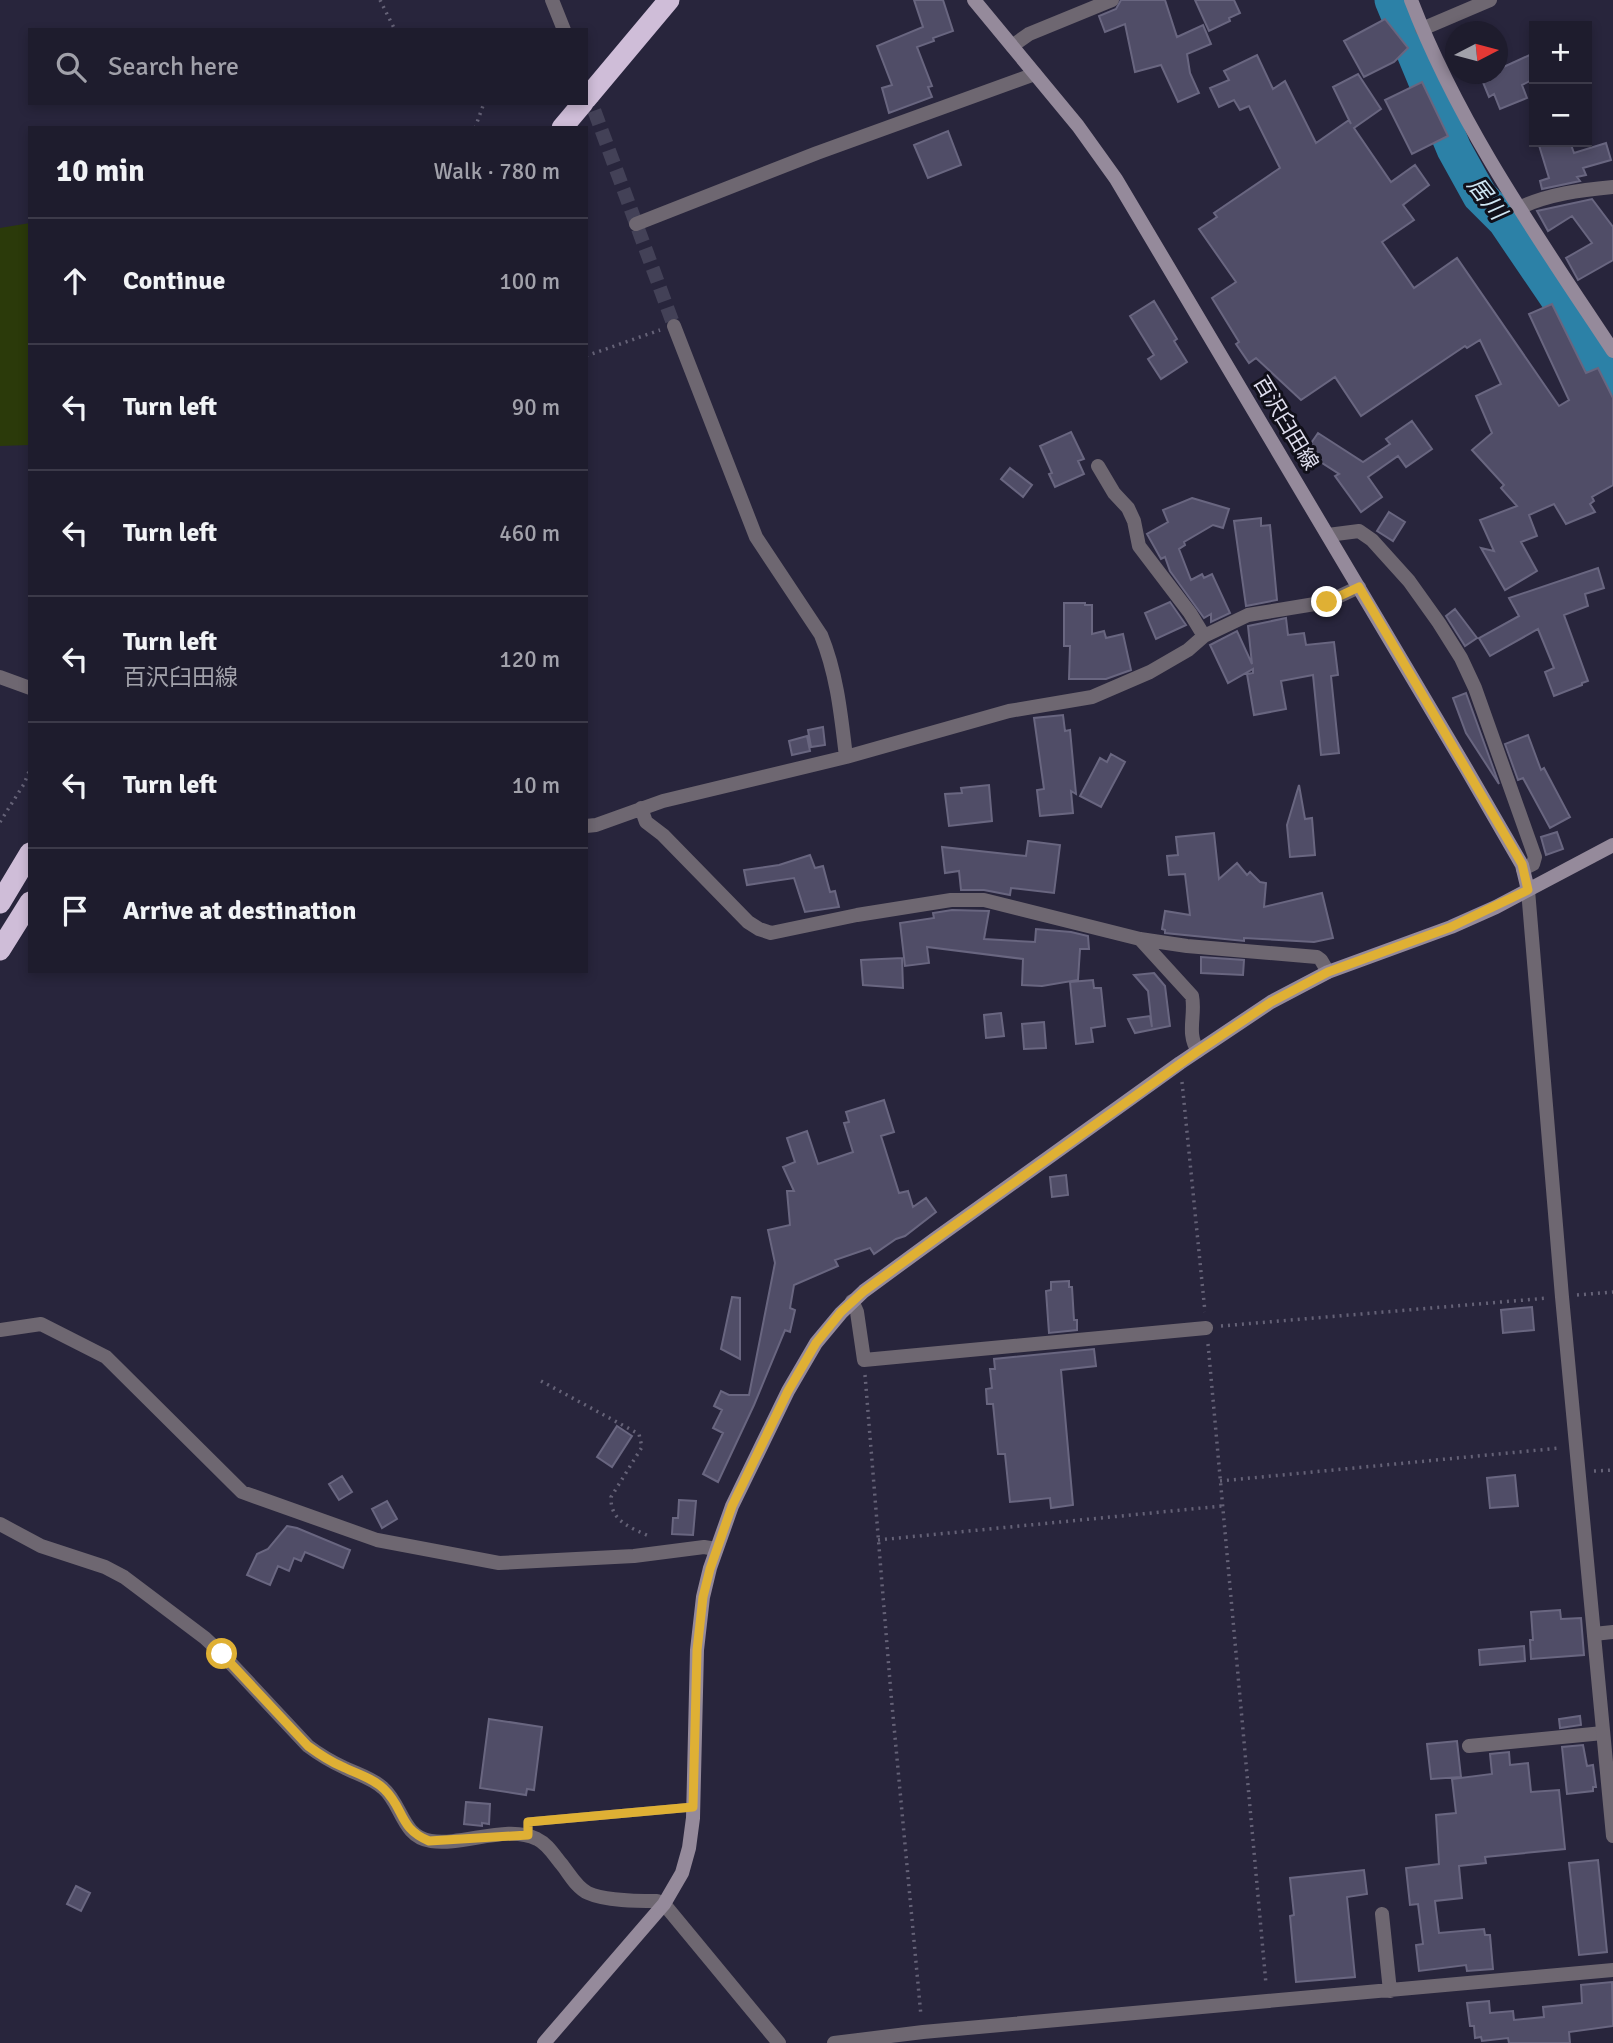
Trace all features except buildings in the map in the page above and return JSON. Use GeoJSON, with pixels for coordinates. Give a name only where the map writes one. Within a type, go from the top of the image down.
{"type":"FeatureCollection","features":[{"type":"Feature","properties":{"kind":"highway"},"geometry":{"type":"LineString","coordinates":[[588,97],[670,0]]}},
{"type":"Feature","properties":{"kind":"highway"},"geometry":{"type":"LineString","coordinates":[[564,126],[581,105]]}},
{"type":"Feature","properties":{"kind":"highway"},"geometry":{"type":"LineString","coordinates":[[0,903],[28,856]]}},
{"type":"Feature","properties":{"kind":"highway"},"geometry":{"type":"LineString","coordinates":[[0,950],[28,905]]}},
{"type":"Feature","properties":{"kind":"main road","name":"百沢臼田線"},"geometry":{"type":"LineString","coordinates":[[974,0],[1099,153],[1116,179],[1523,869],[1528,890]]}},
{"type":"Feature","properties":{"kind":"main road"},"geometry":{"type":"LineString","coordinates":[[1411,0],[1422,29],[1469,123],[1519,208],[1613,351]]}},
{"type":"Feature","properties":{"kind":"main road"},"geometry":{"type":"LineString","coordinates":[[544,2043],[664,1904],[682,1873],[689,1848],[693,1807],[697,1650],[703,1597],[716,1549],[732,1506],[788,1391],[816,1343],[852,1301],[1180,1063],[1271,1002],[1328,972],[1451,927],[1613,845]]}},
{"type":"Feature","properties":{"kind":"street"},"geometry":{"type":"LineString","coordinates":[[552,0],[563,28]]}},
{"type":"Feature","properties":{"kind":"street"},"geometry":{"type":"LineString","coordinates":[[1012,46],[1029,34],[1112,0]]}},
{"type":"Feature","properties":{"kind":"street"},"geometry":{"type":"LineString","coordinates":[[1422,29],[1490,0]]}},
{"type":"Feature","properties":{"kind":"street"},"geometry":{"type":"LineString","coordinates":[[636,224],[817,153],[1035,74]]}},
{"type":"Feature","properties":{"kind":"street"},"geometry":{"type":"LineString","coordinates":[[1519,208],[1534,201],[1613,187]]}},
{"type":"Feature","properties":{"kind":"street"},"geometry":{"type":"LineString","coordinates":[[674,326],[756,537],[821,635],[838,690],[846,757]]}},
{"type":"Feature","properties":{"kind":"street"},"geometry":{"type":"LineString","coordinates":[[1098,466],[1114,493],[1128,508],[1139,546],[1146,558],[1190,613],[1204,636]]}},
{"type":"Feature","properties":{"kind":"street"},"geometry":{"type":"LineString","coordinates":[[1328,536],[1359,531],[1372,540],[1409,581],[1461,658],[1475,688],[1535,857],[1533,864],[1523,869]]}},
{"type":"Feature","properties":{"kind":"street"},"geometry":{"type":"LineString","coordinates":[[588,826],[641,808],[846,757],[1018,709],[1092,696],[1150,672],[1188,650],[1204,636],[1248,615],[1327,602],[1359,587]]}},
{"type":"Feature","properties":{"kind":"street"},"geometry":{"type":"LineString","coordinates":[[0,677],[28,687]]}},
{"type":"Feature","properties":{"kind":"street"},"geometry":{"type":"LineString","coordinates":[[641,808],[646,822],[663,835],[748,922],[771,933],[857,915],[951,900],[984,900],[1140,939],[1187,946],[1317,957],[1328,972]]}},
{"type":"Feature","properties":{"kind":"street"},"geometry":{"type":"LineString","coordinates":[[1528,890],[1562,1297],[1613,1836]]}},
{"type":"Feature","properties":{"kind":"street"},"geometry":{"type":"LineString","coordinates":[[1140,939],[1192,996],[1192,1042],[1198,1051]]}},
{"type":"Feature","properties":{"kind":"street"},"geometry":{"type":"LineString","coordinates":[[852,1301],[857,1312],[864,1360],[1206,1328]]}},
{"type":"Feature","properties":{"kind":"street"},"geometry":{"type":"LineString","coordinates":[[0,1330],[41,1324],[106,1357],[242,1492],[377,1540],[499,1563],[634,1556],[704,1547],[716,1549]]}},
{"type":"Feature","properties":{"kind":"street"},"geometry":{"type":"LineString","coordinates":[[0,1524],[41,1546],[105,1567],[133,1584],[205,1638],[308,1746],[325,1758],[384,1788],[404,1823],[415,1835],[429,1841],[528,1835],[540,1840],[587,1893],[600,1897],[657,1901],[664,1904],[779,2043]]}},
{"type":"Feature","properties":{"kind":"street"},"geometry":{"type":"LineString","coordinates":[[1594,1633],[1613,1632]]}},
{"type":"Feature","properties":{"kind":"street"},"geometry":{"type":"LineString","coordinates":[[1469,1746],[1604,1733]]}},
{"type":"Feature","properties":{"kind":"street"},"geometry":{"type":"LineString","coordinates":[[1382,1914],[1390,1991]]}},
{"type":"Feature","properties":{"kind":"street"},"geometry":{"type":"LineString","coordinates":[[834,2043],[923,2032],[1613,1970]]}},
{"type":"Feature","properties":{"kind":"lane"},"geometry":{"type":"LineString","coordinates":[[528,1835],[528,1822],[693,1807]]}},
{"type":"Feature","properties":{"kind":"path"},"geometry":{"type":"LineString","coordinates":[[380,0],[394,28]]}},
{"type":"Feature","properties":{"kind":"path"},"geometry":{"type":"LineString","coordinates":[[476,126],[483,105]]}},
{"type":"Feature","properties":{"kind":"path"},"geometry":{"type":"LineString","coordinates":[[588,355],[674,326]]}},
{"type":"Feature","properties":{"kind":"path"},"geometry":{"type":"LineString","coordinates":[[0,822],[28,774]]}},
{"type":"Feature","properties":{"kind":"path"},"geometry":{"type":"LineString","coordinates":[[1180,1063],[1267,2002]]}},
{"type":"Feature","properties":{"kind":"path"},"geometry":{"type":"LineString","coordinates":[[1206,1328],[1613,1292]]}},
{"type":"Feature","properties":{"kind":"path"},"geometry":{"type":"LineString","coordinates":[[864,1360],[923,2032]]}},
{"type":"Feature","properties":{"kind":"path"},"geometry":{"type":"LineString","coordinates":[[541,1381],[639,1434],[642,1447],[611,1497],[611,1506],[617,1520],[668,1545],[674,1551]]}},
{"type":"Feature","properties":{"kind":"path"},"geometry":{"type":"LineString","coordinates":[[1220,1481],[1576,1447]]}},
{"type":"Feature","properties":{"kind":"path"},"geometry":{"type":"LineString","coordinates":[[878,1540],[1222,1506]]}},
{"type":"Feature","properties":{"kind":"green space"},"geometry":{"type":"Polygon","coordinates":[[[28,223],[28,445],[0,446],[0,228],[28,223]]]}},
{"type":"Feature","properties":{"kind":"waterway","name":"居川"},"geometry":{"type":"LineString","coordinates":[[1392,0],[1454,149],[1480,196],[1505,221],[1613,380]]}},
{"type":"Feature","properties":{"kind":"tunnel"},"geometry":{"type":"LineString","coordinates":[[588,94],[674,326]]}},
{"type":"Feature","properties":{"kind":"route"},"geometry":{"type":"LineString","coordinates":[[222,1654],[308,1746],[325,1758],[384,1788],[404,1823],[415,1835],[429,1841],[528,1835],[528,1822],[693,1807],[699,1621],[710,1569],[732,1506],[788,1391],[816,1343],[841,1312],[864,1291],[935,1239],[1271,1002],[1328,972],[1451,927],[1528,890],[1522,864],[1359,587],[1327,602]]}}]}
